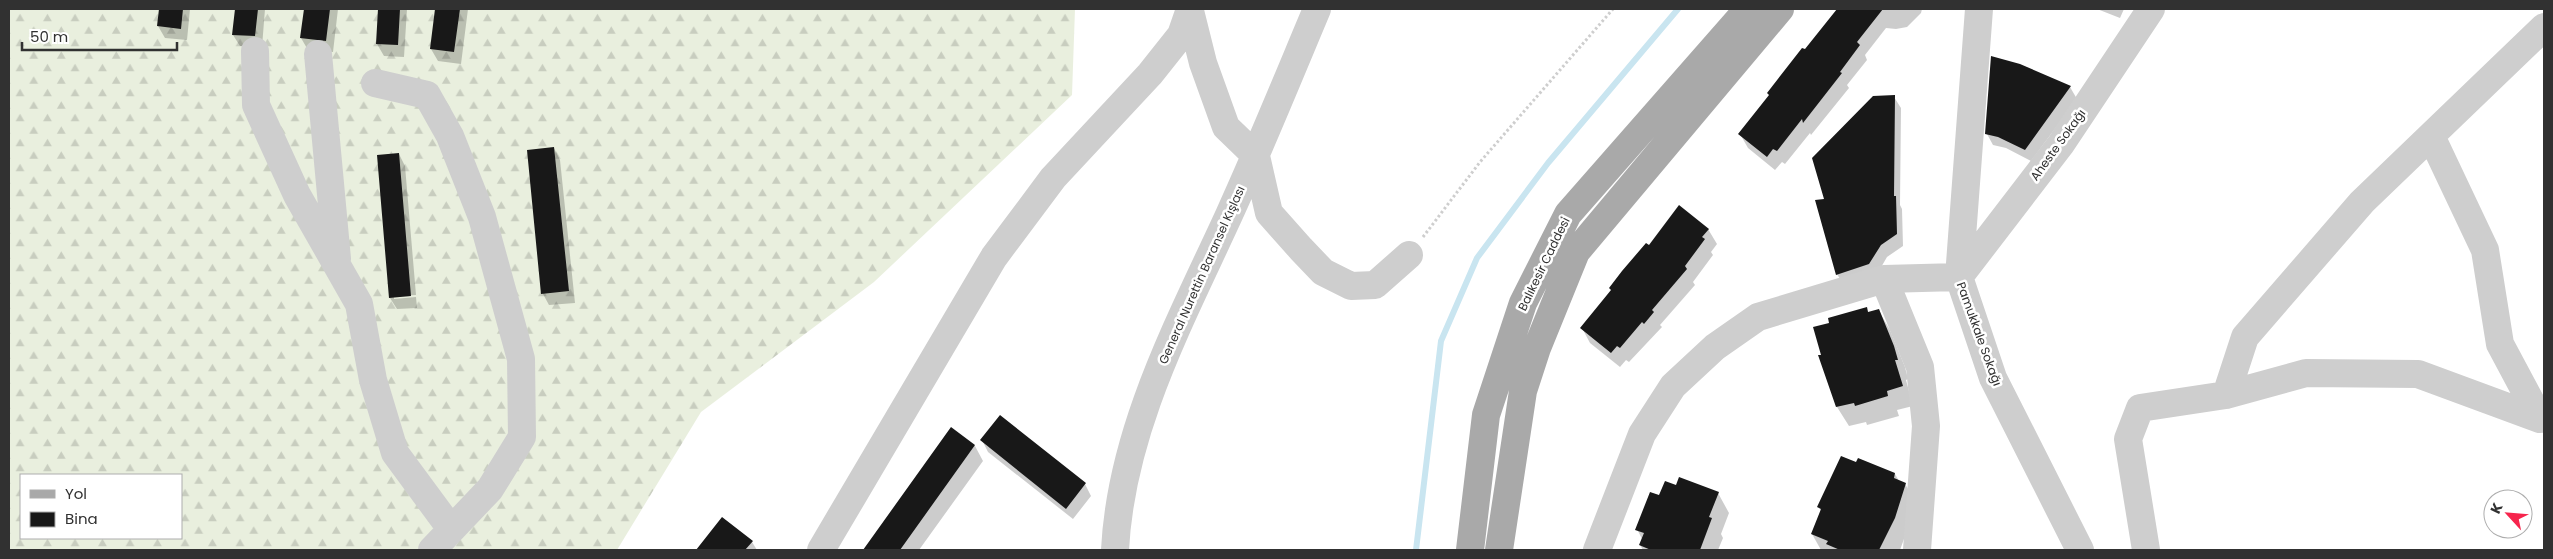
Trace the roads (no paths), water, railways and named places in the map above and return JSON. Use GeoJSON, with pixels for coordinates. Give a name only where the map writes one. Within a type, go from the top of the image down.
{"type":"FeatureCollection","features":[{"type":"Feature","properties":{"kind":"main road","name":"Balıkesir Caddesi"},"geometry":{"type":"LineString","coordinates":[[1470,550],[1486,416],[1523,302],[1568,214],[1748,9]]}},
{"type":"Feature","properties":{"kind":"main road","name":"Balıkesir Caddesi"},"geometry":{"type":"LineString","coordinates":[[1499,550],[1523,391],[1537,348],[1576,252],[1780,9]]}},
{"type":"Feature","properties":{"kind":"street","name":"General Nurettin Baransel Kışlası"},"geometry":{"type":"LineString","coordinates":[[1115,550],[1120,498],[1126,467],[1146,406],[1172,339],[1256,156],[1316,9]]}},
{"type":"Feature","properties":{"kind":"street","name":"Pamukkale Sokağı"},"geometry":{"type":"LineString","coordinates":[[1980,9],[1959,278],[1993,378],[2080,550]]}},
{"type":"Feature","properties":{"kind":"street","name":"Aheste Sokağı"},"geometry":{"type":"LineString","coordinates":[[1959,278],[2061,144],[2151,9]]}},
{"type":"Feature","properties":{"kind":"street"},"geometry":{"type":"LineString","coordinates":[[1190,10],[1203,63],[1226,126],[1256,156],[1269,213],[1323,272],[1351,286],[1375,285],[1409,255]]}},
{"type":"Feature","properties":{"kind":"street"},"geometry":{"type":"LineString","coordinates":[[821,550],[994,257],[1053,178],[1150,74],[1181,35],[1190,10]]}},
{"type":"Feature","properties":{"kind":"street"},"geometry":{"type":"LineString","coordinates":[[2226,396],[2245,337],[2362,202],[2544,27]]}},
{"type":"Feature","properties":{"kind":"street"},"geometry":{"type":"LineString","coordinates":[[254,52],[256,105],[297,195],[359,304],[373,380],[395,453],[451,529]]}},
{"type":"Feature","properties":{"kind":"street"},"geometry":{"type":"LineString","coordinates":[[318,54],[338,268]]}},
{"type":"Feature","properties":{"kind":"street"},"geometry":{"type":"LineString","coordinates":[[375,84],[427,95],[450,136],[482,217],[521,360],[522,437],[490,489],[432,550]]}},
{"type":"Feature","properties":{"kind":"street"},"geometry":{"type":"LineString","coordinates":[[2431,136],[2485,250],[2500,344],[2542,417]]}},
{"type":"Feature","properties":{"kind":"street"},"geometry":{"type":"LineString","coordinates":[[1597,550],[1642,434],[1673,386],[1715,347],[1758,317],[1884,279],[1959,278]]}},
{"type":"Feature","properties":{"kind":"street"},"geometry":{"type":"LineString","coordinates":[[1884,279],[1920,368],[1926,426],[1918,550]]}},
{"type":"Feature","properties":{"kind":"street"},"geometry":{"type":"LineString","coordinates":[[2146,550],[2128,439],[2140,408],[2226,396],[2306,373],[2418,374],[2542,417]]}},
{"type":"Feature","properties":{"kind":"waterway"},"geometry":{"type":"LineString","coordinates":[[1416,550],[1441,341],[1477,258],[1548,163],[1678,9]]}}]}
